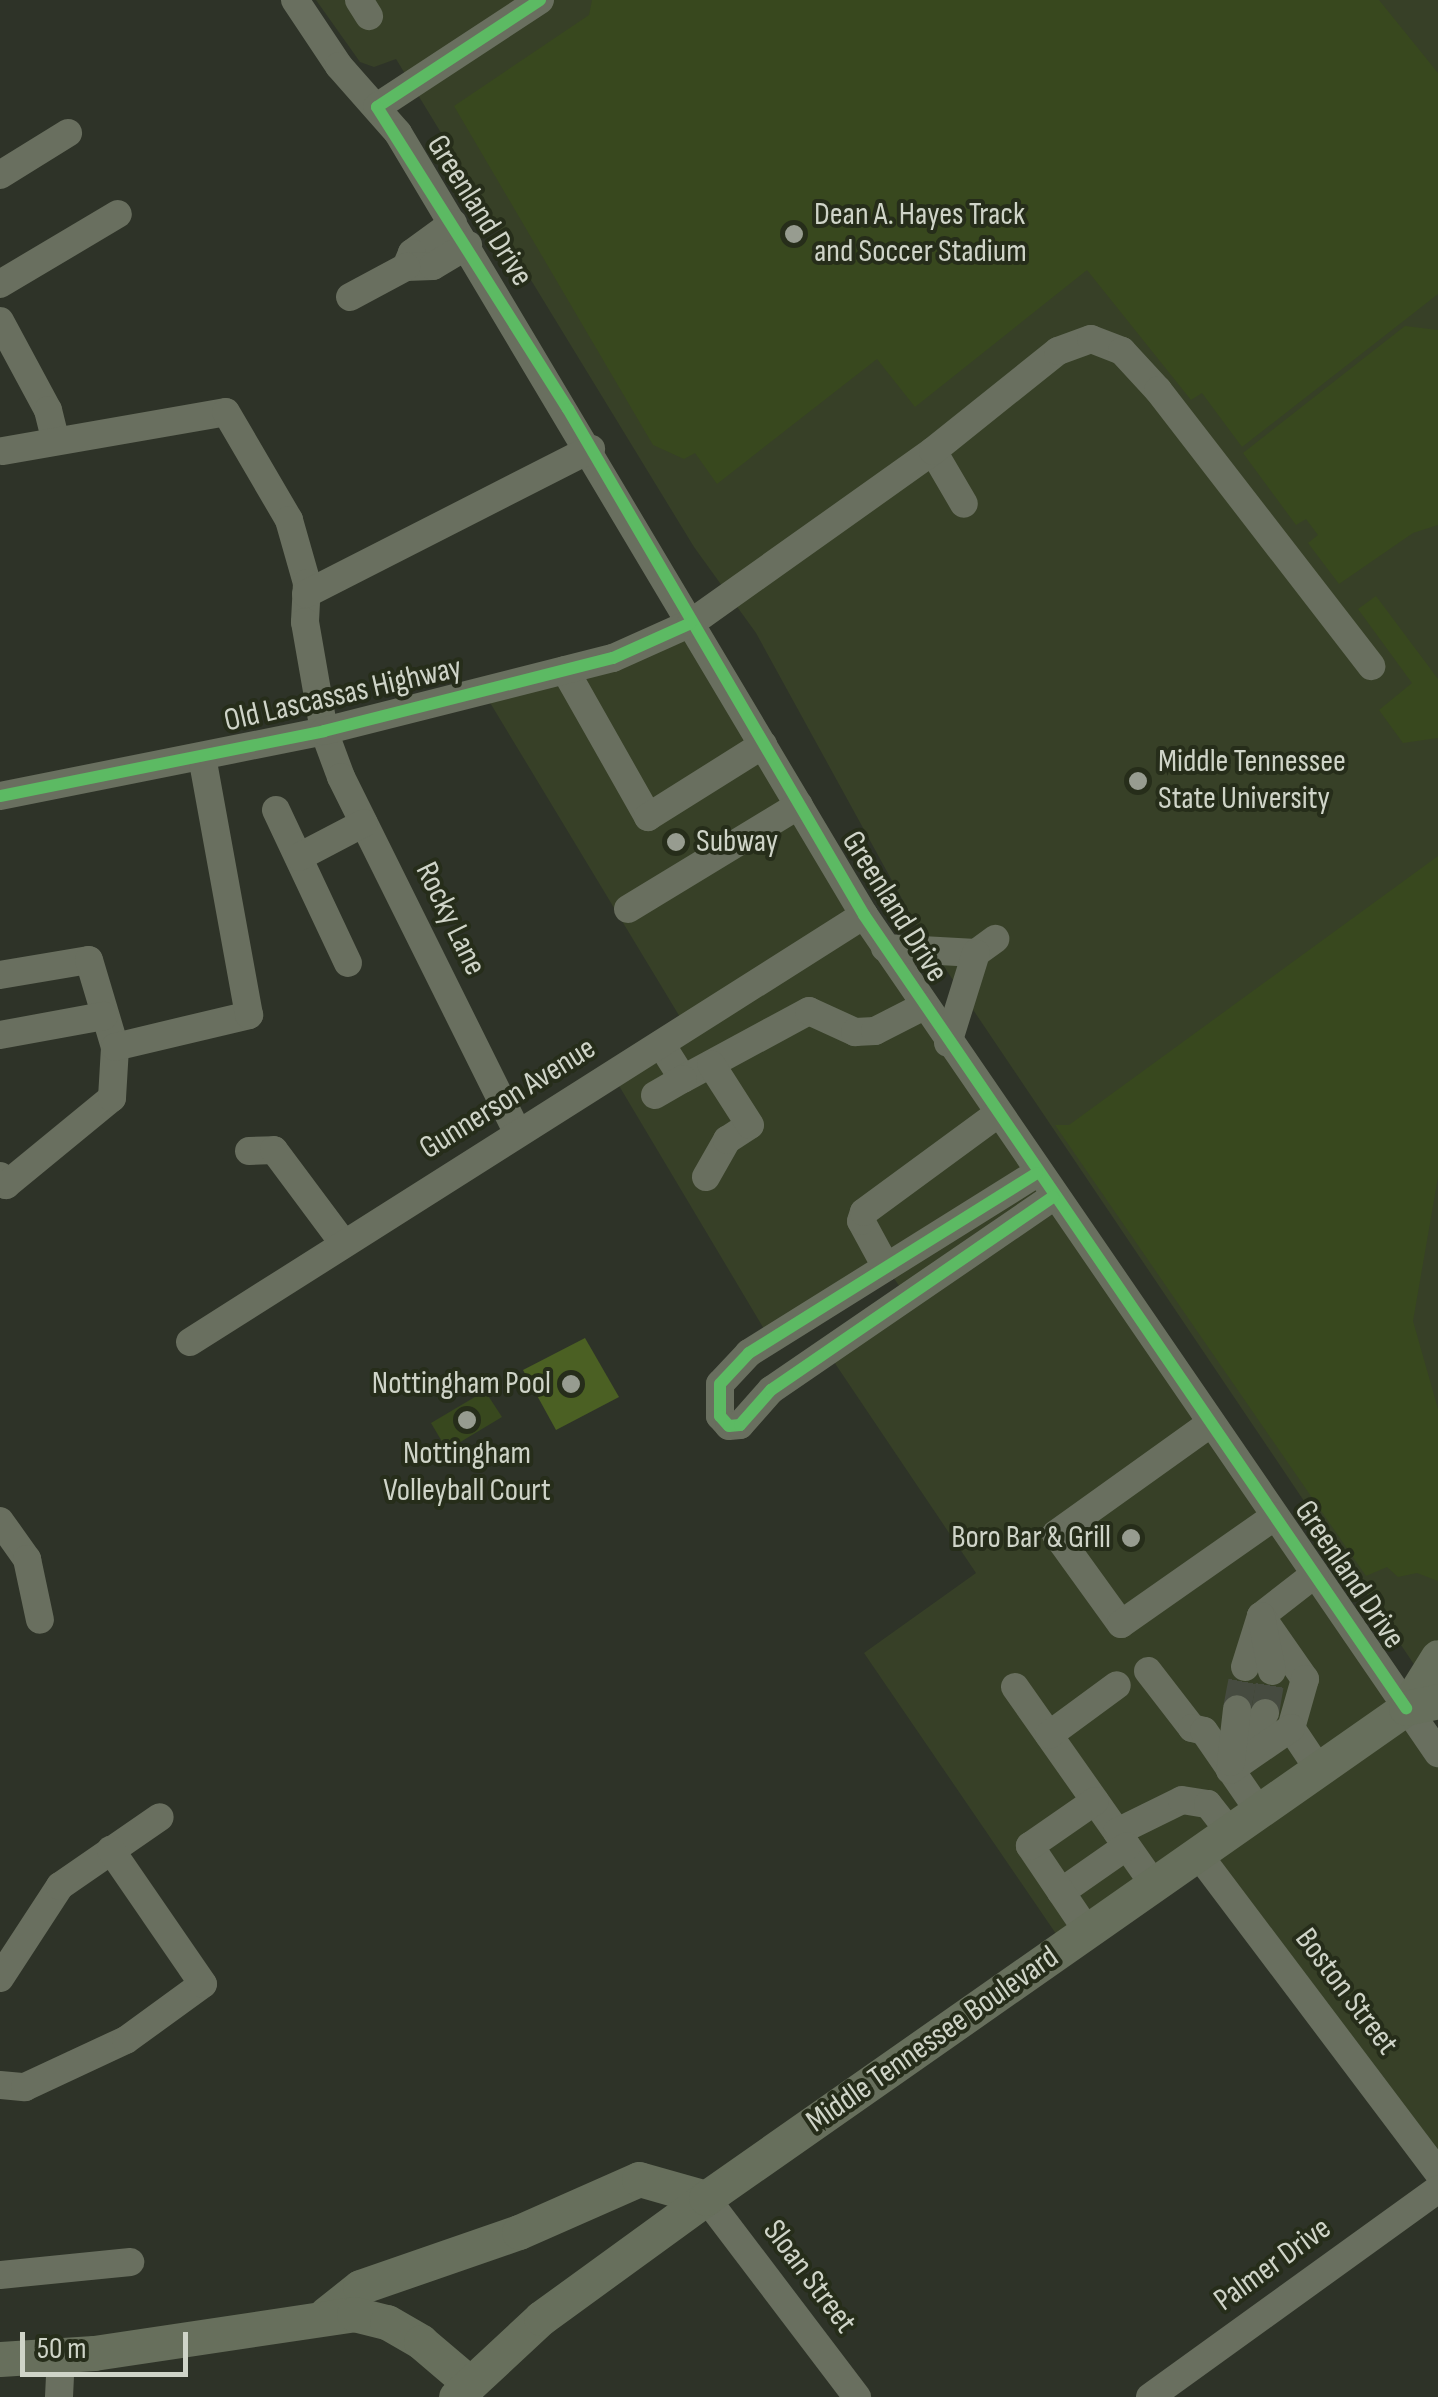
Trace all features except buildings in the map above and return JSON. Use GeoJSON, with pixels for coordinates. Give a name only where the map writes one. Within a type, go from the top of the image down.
{"type":"FeatureCollection","features":[{"type":"Feature","properties":{"kind":"main road","name":"Middle Tennessee Boulevard"},"geometry":{"type":"LineString","coordinates":[[462,2390],[541,2318],[706,2198],[1259,1811],[1422,1705],[1438,1657]]}},
{"type":"Feature","properties":{"kind":"main road"},"geometry":{"type":"LineString","coordinates":[[326,2314],[360,2287],[519,2232],[639,2180],[706,2198]]}},
{"type":"Feature","properties":{"kind":"main road"},"geometry":{"type":"LineString","coordinates":[[0,2359],[60,2355],[326,2314],[387,2322],[462,2390]]}},
{"type":"Feature","properties":{"kind":"street","name":"Greenland Drive"},"geometry":{"type":"LineString","coordinates":[[295,0],[338,66],[377,107],[460,234],[864,915],[1036,1173],[1315,1574],[1422,1705],[1438,1753]]}},
{"type":"Feature","properties":{"kind":"street"},"geometry":{"type":"LineString","coordinates":[[377,107],[540,0]]}},
{"type":"Feature","properties":{"kind":"street"},"geometry":{"type":"LineString","coordinates":[[0,175],[68,133]]}},
{"type":"Feature","properties":{"kind":"street"},"geometry":{"type":"LineString","coordinates":[[0,284],[118,214]]}},
{"type":"Feature","properties":{"kind":"street"},"geometry":{"type":"LineString","coordinates":[[350,297],[406,267],[433,266],[460,234]]}},
{"type":"Feature","properties":{"kind":"street"},"geometry":{"type":"LineString","coordinates":[[0,321],[48,410],[56,441],[2,451]]}},
{"type":"Feature","properties":{"kind":"street","name":"Old Lascassas Highway"},"geometry":{"type":"LineString","coordinates":[[0,796],[324,731],[613,658],[692,623],[933,452],[1058,351],[1091,339],[1122,351],[1371,666]]}},
{"type":"Feature","properties":{"kind":"street","name":"Rocky Lane"},"geometry":{"type":"LineString","coordinates":[[56,441],[226,412],[289,520],[306,594],[324,731],[364,824],[518,1134]]}},
{"type":"Feature","properties":{"kind":"street"},"geometry":{"type":"LineString","coordinates":[[306,594],[591,450]]}},
{"type":"Feature","properties":{"kind":"street"},"geometry":{"type":"LineString","coordinates":[[933,452],[964,504]]}},
{"type":"Feature","properties":{"kind":"street"},"geometry":{"type":"LineString","coordinates":[[565,670],[648,817],[763,745]]}},
{"type":"Feature","properties":{"kind":"street"},"geometry":{"type":"LineString","coordinates":[[115,1047],[250,1014],[202,756]]}},
{"type":"Feature","properties":{"kind":"street"},"geometry":{"type":"LineString","coordinates":[[628,909],[799,806]]}},
{"type":"Feature","properties":{"kind":"street"},"geometry":{"type":"LineString","coordinates":[[276,810],[348,963]]}},
{"type":"Feature","properties":{"kind":"street"},"geometry":{"type":"LineString","coordinates":[[298,857],[364,824]]}},
{"type":"Feature","properties":{"kind":"street","name":"Gunnerson Avenue"},"geometry":{"type":"LineString","coordinates":[[190,1342],[864,915]]}},
{"type":"Feature","properties":{"kind":"street"},"geometry":{"type":"LineString","coordinates":[[886,948],[985,946],[948,1043]]}},
{"type":"Feature","properties":{"kind":"street"},"geometry":{"type":"LineString","coordinates":[[0,975],[88,960],[115,1047],[112,1098],[6,1185],[0,1176]]}},
{"type":"Feature","properties":{"kind":"street"},"geometry":{"type":"LineString","coordinates":[[719,1006],[746,1045]]}},
{"type":"Feature","properties":{"kind":"street"},"geometry":{"type":"LineString","coordinates":[[655,1095],[817,1010],[855,1032],[874,1031],[924,1006]]}},
{"type":"Feature","properties":{"kind":"street"},"geometry":{"type":"LineString","coordinates":[[0,1035],[104,1016]]}},
{"type":"Feature","properties":{"kind":"street"},"geometry":{"type":"LineString","coordinates":[[661,1044],[683,1078]]}},
{"type":"Feature","properties":{"kind":"street"},"geometry":{"type":"LineString","coordinates":[[706,1177],[727,1140],[750,1126],[711,1064]]}},
{"type":"Feature","properties":{"kind":"street"},"geometry":{"type":"LineString","coordinates":[[886,1267],[867,1236],[864,1212],[996,1114]]}},
{"type":"Feature","properties":{"kind":"street"},"geometry":{"type":"LineString","coordinates":[[248,1151],[274,1150],[344,1244]]}},
{"type":"Feature","properties":{"kind":"street"},"geometry":{"type":"LineString","coordinates":[[1036,1173],[749,1353],[720,1384],[720,1416],[729,1426],[740,1425],[771,1390],[1053,1197]]}},
{"type":"Feature","properties":{"kind":"street"},"geometry":{"type":"LineString","coordinates":[[1210,1423],[1056,1534],[1121,1624],[1275,1516]]}},
{"type":"Feature","properties":{"kind":"street"},"geometry":{"type":"LineString","coordinates":[[0,1521],[27,1558],[40,1620]]}},
{"type":"Feature","properties":{"kind":"street"},"geometry":{"type":"LineString","coordinates":[[1259,1669],[1262,1616],[1315,1574]]}},
{"type":"Feature","properties":{"kind":"street"},"geometry":{"type":"LineString","coordinates":[[1230,1770],[1292,1728],[1305,1679],[1262,1616]]}},
{"type":"Feature","properties":{"kind":"street"},"geometry":{"type":"LineString","coordinates":[[1148,1671],[1259,1811]]}},
{"type":"Feature","properties":{"kind":"street"},"geometry":{"type":"LineString","coordinates":[[1049,1736],[1117,1685]]}},
{"type":"Feature","properties":{"kind":"street"},"geometry":{"type":"LineString","coordinates":[[1015,1687],[1154,1885]]}},
{"type":"Feature","properties":{"kind":"street"},"geometry":{"type":"LineString","coordinates":[[1230,1770],[1251,1711]]}},
{"type":"Feature","properties":{"kind":"street"},"geometry":{"type":"LineString","coordinates":[[1292,1728],[1319,1770]]}},
{"type":"Feature","properties":{"kind":"street"},"geometry":{"type":"LineString","coordinates":[[1060,1892],[1122,1839],[1182,1800],[1208,1804],[1230,1832]]}},
{"type":"Feature","properties":{"kind":"street"},"geometry":{"type":"LineString","coordinates":[[1088,1932],[1030,1846],[1095,1801]]}},
{"type":"Feature","properties":{"kind":"street"},"geometry":{"type":"LineString","coordinates":[[0,1978],[60,1886],[160,1817]]}},
{"type":"Feature","properties":{"kind":"street"},"geometry":{"type":"LineString","coordinates":[[0,2085],[25,2087],[126,2040],[202,1984],[111,1850]]}},
{"type":"Feature","properties":{"kind":"street","name":"Boston Street"},"geometry":{"type":"LineString","coordinates":[[1198,1854],[1438,2172]]}},
{"type":"Feature","properties":{"kind":"street","name":"Palmer Drive"},"geometry":{"type":"LineString","coordinates":[[1150,2397],[1438,2189]]}},
{"type":"Feature","properties":{"kind":"street","name":"Sloan Street"},"geometry":{"type":"LineString","coordinates":[[706,2198],[857,2397]]}},
{"type":"Feature","properties":{"kind":"street"},"geometry":{"type":"LineString","coordinates":[[0,2275],[130,2262]]}},
{"type":"Feature","properties":{"kind":"street"},"geometry":{"type":"LineString","coordinates":[[59,2397],[60,2355]]}},
{"type":"Feature","properties":{"kind":"shaded area","name":"Middle Tennessee State University"},"geometry":{"type":"Polygon","coordinates":[[[316,0],[1438,0],[1438,1700],[918,928],[756,633],[694,547],[396,59],[374,67],[360,62],[316,0]]]}},
{"type":"Feature","properties":{"kind":"shaded area","name":"Dean A. Hayes Track and Soccer Stadium"},"geometry":{"type":"Polygon","coordinates":[[[592,0],[1379,0],[1438,73],[1438,294],[1242,447],[1202,393],[1191,400],[1087,270],[915,407],[877,359],[717,484],[695,453],[684,459],[653,445],[454,106],[589,15],[592,0]]]}},
{"type":"Feature","properties":{"kind":"shaded area"},"geometry":{"type":"Polygon","coordinates":[[[1405,326],[1438,330],[1438,525],[1413,533],[1339,584],[1308,543],[1318,535],[1306,519],[1296,525],[1243,453],[1405,326]]]}},
{"type":"Feature","properties":{"kind":"shaded area"},"geometry":{"type":"Polygon","coordinates":[[[1376,596],[1438,679],[1438,738],[1403,743],[1379,710],[1412,683],[1358,609],[1376,596]]]}},
{"type":"Feature","properties":{"kind":"shaded area"},"geometry":{"type":"Polygon","coordinates":[[[691,623],[864,915],[1438,1753],[1438,2173],[1204,1850],[1065,1947],[864,1653],[976,1573],[828,1353],[906,1296],[887,1268],[770,1339],[612,1074],[686,1027],[483,691],[691,623]]]}},
{"type":"Feature","properties":{"kind":"shaded area"},"geometry":{"type":"Polygon","coordinates":[[[1438,856],[1438,1177],[1413,1321],[1438,1409],[1438,1581],[1417,1573],[1398,1577],[1387,1567],[1366,1576],[1055,1125],[1069,1125],[1438,856]]]}},
{"type":"Feature","properties":{"kind":"shaded area","name":"Nottingham Pool"},"geometry":{"type":"Polygon","coordinates":[[[585,1338],[619,1397],[556,1430],[523,1370],[585,1338]]]}},
{"type":"Feature","properties":{"kind":"shaded area","name":"Nottingham Volleyball Court"},"geometry":{"type":"Polygon","coordinates":[[[485,1391],[502,1417],[447,1450],[431,1423],[485,1391]]]}},
{"type":"Feature","properties":{"kind":"tunnel"},"geometry":{"type":"LineString","coordinates":[[1237,1709],[1245,1667]]}},
{"type":"Feature","properties":{"kind":"tunnel"},"geometry":{"type":"LineString","coordinates":[[1265,1713],[1272,1671]]}},
{"type":"Feature","properties":{"kind":"cycle path"},"geometry":{"type":"LineString","coordinates":[[540,0],[377,107],[568,409],[864,915],[1406,1708]]}},
{"type":"Feature","properties":{"kind":"cycle path"},"geometry":{"type":"LineString","coordinates":[[0,796],[324,731],[613,658],[691,623]]}},
{"type":"Feature","properties":{"kind":"cycle path"},"geometry":{"type":"LineString","coordinates":[[1037,1173],[749,1353],[720,1384],[720,1416],[729,1426],[740,1425],[771,1390],[1053,1197]]}},
{"type":"Feature","properties":{"kind":"place","name":"Dean A. Hayes Track and Soccer Stadium"},"geometry":{"type":"Point","coordinates":[794,234]}},
{"type":"Feature","properties":{"kind":"place","name":"Middle Tennessee State University"},"geometry":{"type":"Point","coordinates":[1138,781]}},
{"type":"Feature","properties":{"kind":"place","name":"Subway"},"geometry":{"type":"Point","coordinates":[676,842]}},
{"type":"Feature","properties":{"kind":"place","name":"Nottingham Pool"},"geometry":{"type":"Point","coordinates":[571,1384]}},
{"type":"Feature","properties":{"kind":"place","name":"Nottingham Volleyball Court"},"geometry":{"type":"Point","coordinates":[467,1420]}},
{"type":"Feature","properties":{"kind":"place","name":"Boro Bar & Grill"},"geometry":{"type":"Point","coordinates":[1131,1538]}}]}
